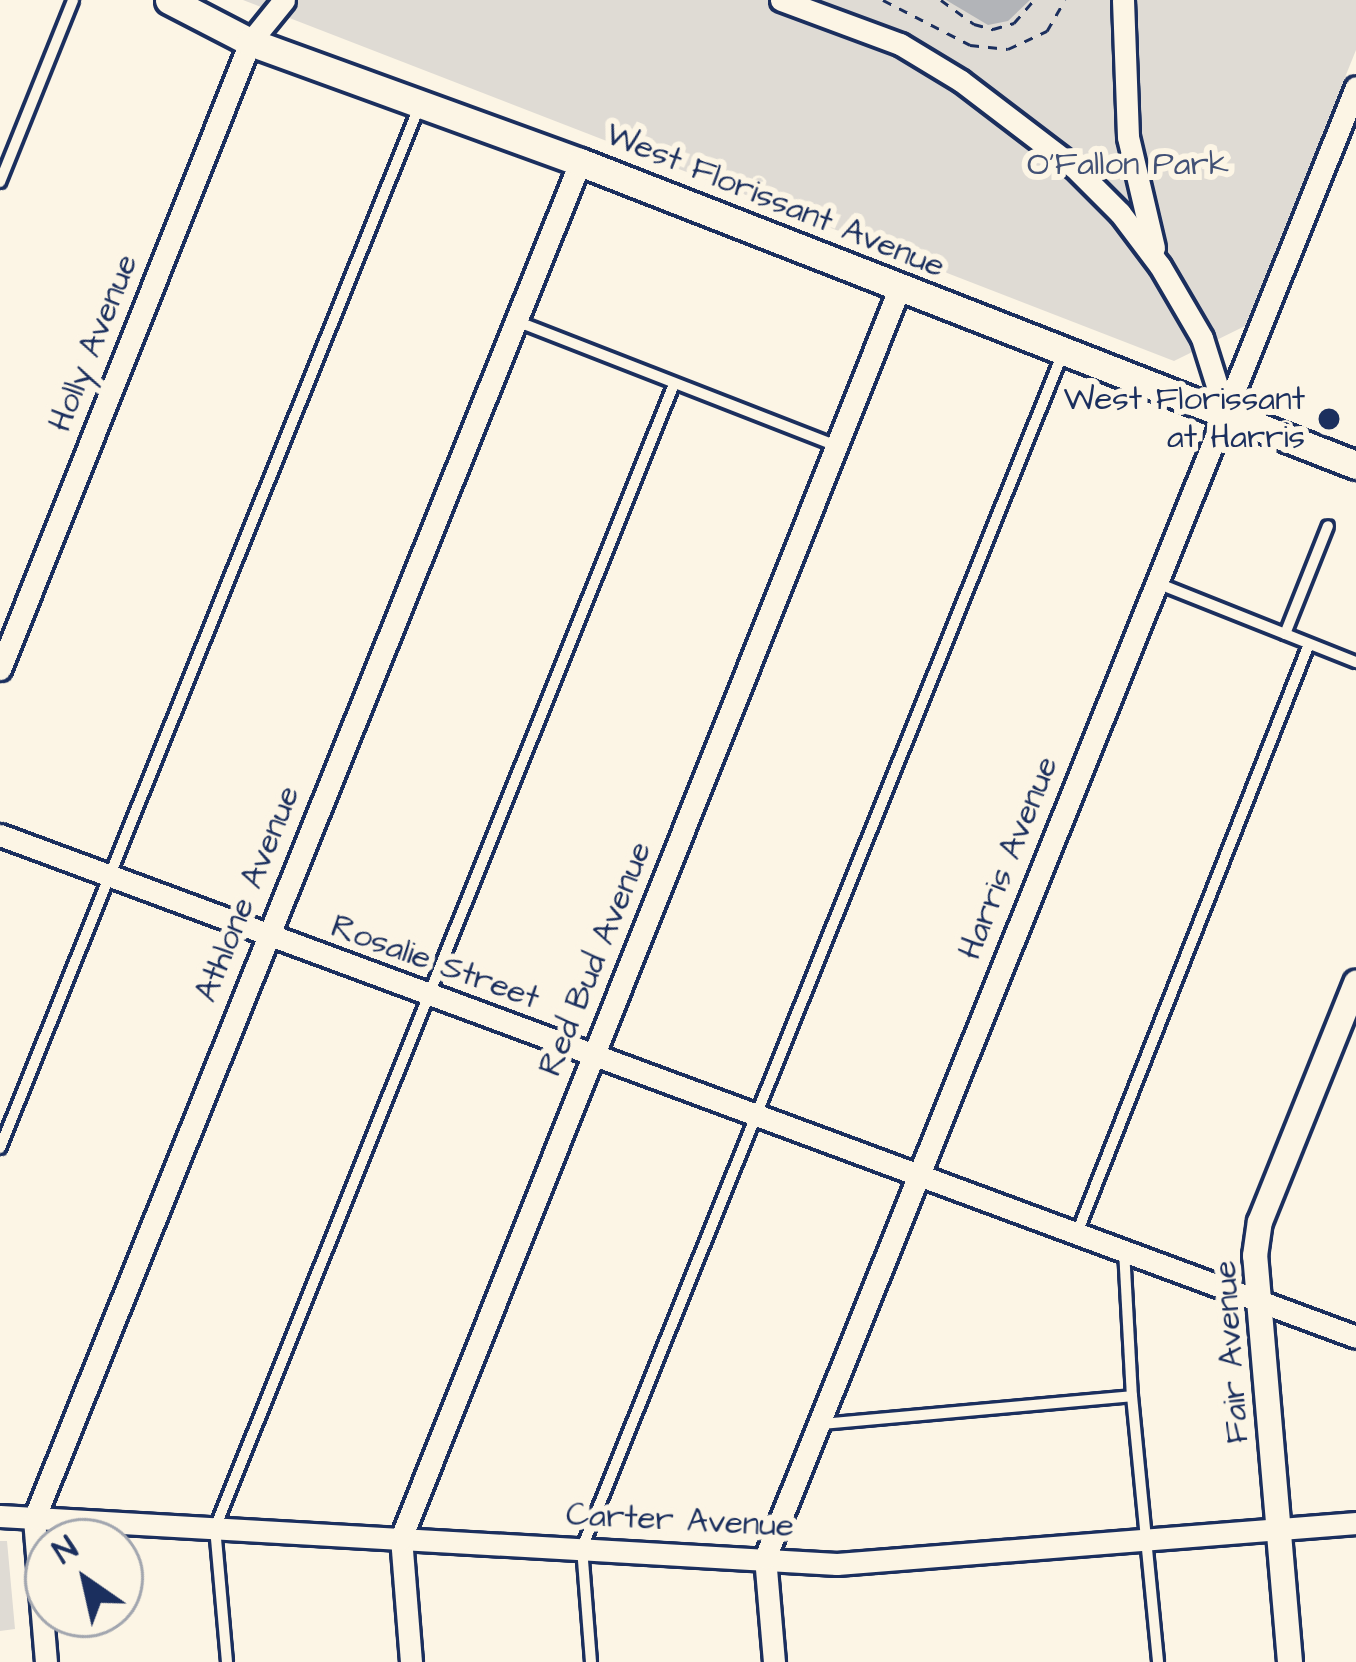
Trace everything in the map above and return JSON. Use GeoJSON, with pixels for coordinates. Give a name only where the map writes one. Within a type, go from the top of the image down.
{"type":"FeatureCollection","features":[{"type":"Feature","properties":{"kind":"main road","name":"West Florissant Avenue"},"geometry":{"type":"LineString","coordinates":[[170,0],[250,42],[580,162],[1356,465]]}},
{"type":"Feature","properties":{"kind":"street","name":"Holly Avenue"},"geometry":{"type":"LineString","coordinates":[[0,669],[250,42],[284,0]]}},
{"type":"Feature","properties":{"kind":"street"},"geometry":{"type":"LineString","coordinates":[[781,0],[900,44],[961,81],[1074,166],[1120,212],[1160,266],[1202,338],[1226,415]]}},
{"type":"Feature","properties":{"kind":"street"},"geometry":{"type":"LineString","coordinates":[[1123,0],[1128,137],[1140,205],[1160,266]]}},
{"type":"Feature","properties":{"kind":"street","name":"Harris Avenue"},"geometry":{"type":"LineString","coordinates":[[774,1662],[765,1558],[1356,87]]}},
{"type":"Feature","properties":{"kind":"street","name":"Athlone Avenue"},"geometry":{"type":"LineString","coordinates":[[34,1518],[580,162]]}},
{"type":"Feature","properties":{"kind":"street","name":"Red Bud Avenue"},"geometry":{"type":"LineString","coordinates":[[411,1662],[401,1538],[899,289]]}},
{"type":"Feature","properties":{"kind":"street","name":"Rosalie Street"},"geometry":{"type":"LineString","coordinates":[[0,835],[1261,1300]]}},
{"type":"Feature","properties":{"kind":"street","name":"Fair Avenue"},"geometry":{"type":"LineString","coordinates":[[1290,1662],[1255,1256],[1260,1222],[1356,983]]}},
{"type":"Feature","properties":{"kind":"street"},"geometry":{"type":"LineString","coordinates":[[1261,1300],[1356,1337]]}},
{"type":"Feature","properties":{"kind":"street","name":"Carter Avenue"},"geometry":{"type":"LineString","coordinates":[[144,1524],[870,1563],[1356,1522]]}},
{"type":"Feature","properties":{"kind":"lane"},"geometry":{"type":"LineString","coordinates":[[0,182],[73,0]]}},
{"type":"Feature","properties":{"kind":"lane"},"geometry":{"type":"LineString","coordinates":[[0,1148],[421,104]]}},
{"type":"Feature","properties":{"kind":"lane"},"geometry":{"type":"LineString","coordinates":[[515,321],[836,446]]}},
{"type":"Feature","properties":{"kind":"lane"},"geometry":{"type":"LineString","coordinates":[[591,1662],[582,1548],[752,1114],[1063,352]]}},
{"type":"Feature","properties":{"kind":"lane"},"geometry":{"type":"LineString","coordinates":[[227,1662],[215,1528],[674,384]]}},
{"type":"Feature","properties":{"kind":"lane"},"geometry":{"type":"LineString","coordinates":[[1285,634],[1328,526]]}},
{"type":"Feature","properties":{"kind":"lane"},"geometry":{"type":"LineString","coordinates":[[1157,584],[1356,662]]}},
{"type":"Feature","properties":{"kind":"lane"},"geometry":{"type":"LineString","coordinates":[[1077,1233],[1310,644]]}},
{"type":"Feature","properties":{"kind":"lane"},"geometry":{"type":"LineString","coordinates":[[1124,1250],[1132,1396],[1158,1662]]}},
{"type":"Feature","properties":{"kind":"lane"},"geometry":{"type":"LineString","coordinates":[[818,1424],[1132,1396]]}},
{"type":"Feature","properties":{"kind":"path"},"geometry":{"type":"LineString","coordinates":[[883,0],[970,45],[1008,49],[1047,31],[1065,0]]}},
{"type":"Feature","properties":{"kind":"path"},"geometry":{"type":"LineString","coordinates":[[941,0],[974,24],[993,28],[1014,23],[1034,0]]}},
{"type":"Feature","properties":{"kind":"green space","name":"O'Fallon Park"},"geometry":{"type":"Polygon","coordinates":[[[243,0],[1356,0],[1356,50],[1245,326],[1174,361],[243,0]]]}},
{"type":"Feature","properties":{"kind":"green space"},"geometry":{"type":"Polygon","coordinates":[[[0,1541],[7,1541],[15,1629],[0,1631],[0,1541]]]}},
{"type":"Feature","properties":{"kind":"shaded area"},"geometry":{"type":"Polygon","coordinates":[[[946,0],[1030,0],[1008,21],[988,25],[946,0]]]}},
{"type":"Feature","properties":{"kind":"place","name":"West Florissant at Harris"},"geometry":{"type":"Point","coordinates":[1329,419]}}]}
